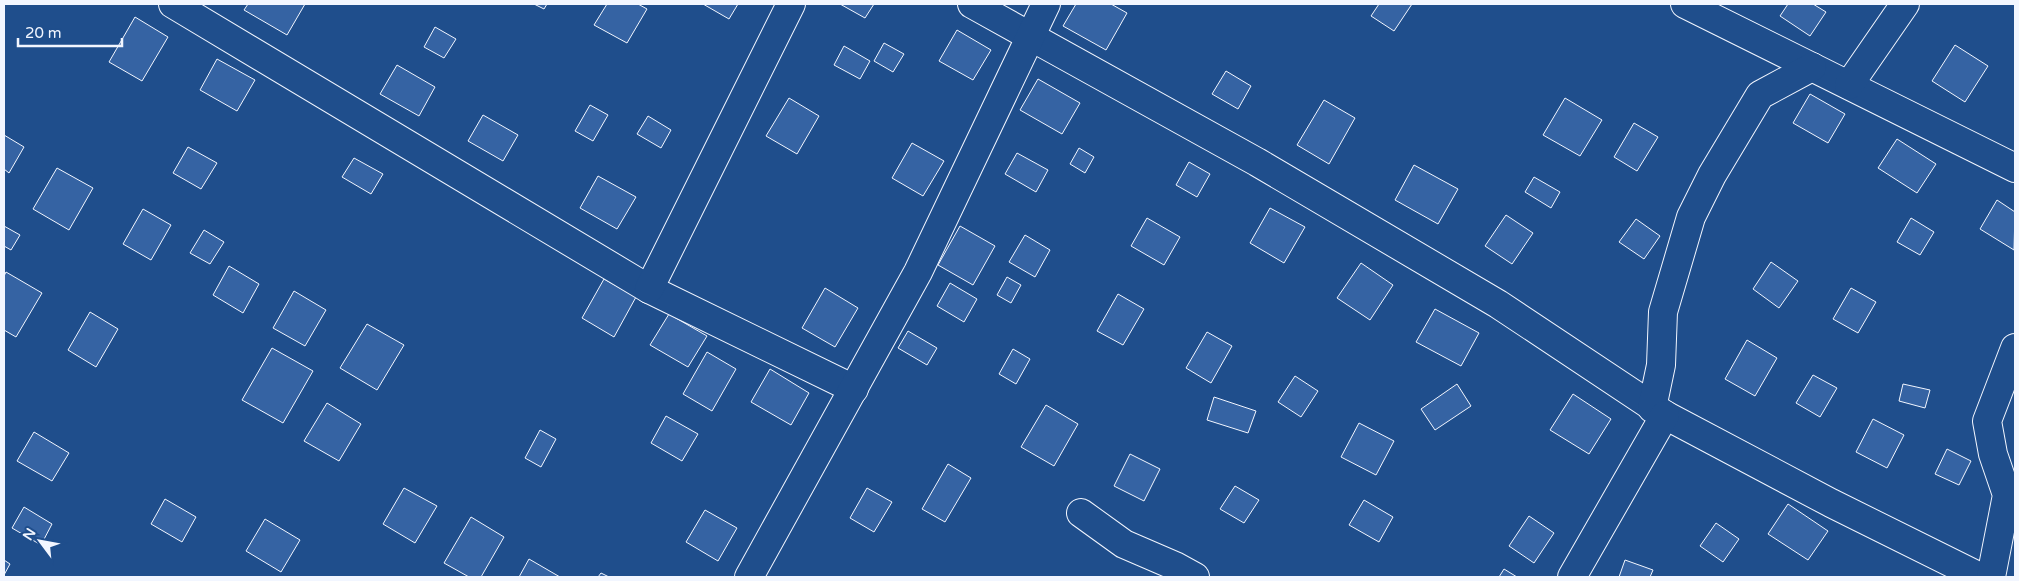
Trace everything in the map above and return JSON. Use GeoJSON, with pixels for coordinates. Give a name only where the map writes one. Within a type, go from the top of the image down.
{"type":"FeatureCollection","features":[{"type":"Feature","properties":{"kind":"street"},"geometry":{"type":"LineString","coordinates":[[173,4],[649,289],[854,389]]}},
{"type":"Feature","properties":{"kind":"street"},"geometry":{"type":"LineString","coordinates":[[649,289],[790,4]]}},
{"type":"Feature","properties":{"kind":"street"},"geometry":{"type":"LineString","coordinates":[[972,4],[1257,162],[1498,304],[1659,411],[1831,503],[1980,577]]}},
{"type":"Feature","properties":{"kind":"street"},"geometry":{"type":"LineString","coordinates":[[749,577],[918,272],[1029,35],[1046,4]]}},
{"type":"Feature","properties":{"kind":"street"},"geometry":{"type":"LineString","coordinates":[[1685,4],[2015,168]]}},
{"type":"Feature","properties":{"kind":"street"},"geometry":{"type":"LineString","coordinates":[[1849,86],[1905,4]]}},
{"type":"Feature","properties":{"kind":"street"},"geometry":{"type":"LineString","coordinates":[[1572,577],[1659,411],[1664,312],[1691,217],[1712,175],[1760,95],[1812,67]]}},
{"type":"Feature","properties":{"kind":"street"},"geometry":{"type":"LineString","coordinates":[[1991,577],[2007,496],[1993,454],[1987,421],[2015,348]]}},
{"type":"Feature","properties":{"kind":"street"},"geometry":{"type":"LineString","coordinates":[[1081,513],[1124,544],[1175,566],[1195,577]]}},
{"type":"Feature","properties":{"kind":"building"},"geometry":{"type":"Polygon","coordinates":[[[248,4],[305,4],[287,35],[244,10],[248,4]]]}},
{"type":"Feature","properties":{"kind":"building"},"geometry":{"type":"Polygon","coordinates":[[[534,4],[547,4],[544,9],[534,4]]]}},
{"type":"Feature","properties":{"kind":"building"},"geometry":{"type":"Polygon","coordinates":[[[607,4],[638,4],[647,9],[627,43],[594,25],[607,4]]]}},
{"type":"Feature","properties":{"kind":"building"},"geometry":{"type":"Polygon","coordinates":[[[703,4],[738,4],[729,19],[703,4]]]}},
{"type":"Feature","properties":{"kind":"building"},"geometry":{"type":"Polygon","coordinates":[[[840,4],[874,4],[865,18],[840,4]]]}},
{"type":"Feature","properties":{"kind":"building"},"geometry":{"type":"Polygon","coordinates":[[[1076,4],[1111,4],[1127,13],[1106,50],[1063,26],[1076,4]]]}},
{"type":"Feature","properties":{"kind":"building"},"geometry":{"type":"Polygon","coordinates":[[[1379,4],[1412,4],[1394,31],[1371,16],[1379,4]]]}},
{"type":"Feature","properties":{"kind":"building"},"geometry":{"type":"Polygon","coordinates":[[[1788,4],[1813,4],[1826,12],[1810,36],[1780,16],[1788,4]]]}},
{"type":"Feature","properties":{"kind":"building"},"geometry":{"type":"Polygon","coordinates":[[[135,17],[168,37],[142,81],[109,62],[135,17]]]}},
{"type":"Feature","properties":{"kind":"building"},"geometry":{"type":"Polygon","coordinates":[[[435,27],[456,39],[444,58],[424,47],[435,27]]]}},
{"type":"Feature","properties":{"kind":"building"},"geometry":{"type":"Polygon","coordinates":[[[957,30],[991,50],[973,80],[939,61],[957,30]]]}},
{"type":"Feature","properties":{"kind":"building"},"geometry":{"type":"Polygon","coordinates":[[[884,43],[904,54],[893,72],[874,61],[884,43]]]}},
{"type":"Feature","properties":{"kind":"building"},"geometry":{"type":"Polygon","coordinates":[[[1955,45],[1988,66],[1965,102],[1932,81],[1955,45]]]}},
{"type":"Feature","properties":{"kind":"building"},"geometry":{"type":"Polygon","coordinates":[[[844,46],[870,61],[860,79],[834,65],[844,46]]]}},
{"type":"Feature","properties":{"kind":"building"},"geometry":{"type":"Polygon","coordinates":[[[217,59],[255,80],[237,111],[200,90],[217,59]]]}},
{"type":"Feature","properties":{"kind":"building"},"geometry":{"type":"Polygon","coordinates":[[[397,65],[435,87],[419,116],[380,94],[397,65]]]}},
{"type":"Feature","properties":{"kind":"building"},"geometry":{"type":"Polygon","coordinates":[[[1226,71],[1251,86],[1238,109],[1212,94],[1226,71]]]}},
{"type":"Feature","properties":{"kind":"building"},"geometry":{"type":"Polygon","coordinates":[[[1038,79],[1080,103],[1062,134],[1020,110],[1038,79]]]}},
{"type":"Feature","properties":{"kind":"building"},"geometry":{"type":"Polygon","coordinates":[[[1810,94],[1845,114],[1828,143],[1793,123],[1810,94]]]}},
{"type":"Feature","properties":{"kind":"building"},"geometry":{"type":"Polygon","coordinates":[[[789,98],[819,116],[797,154],[766,136],[789,98]]]}},
{"type":"Feature","properties":{"kind":"building"},"geometry":{"type":"Polygon","coordinates":[[[1565,98],[1602,120],[1580,156],[1543,135],[1565,98]]]}},
{"type":"Feature","properties":{"kind":"building"},"geometry":{"type":"Polygon","coordinates":[[[1324,100],[1355,118],[1329,164],[1297,145],[1324,100]]]}},
{"type":"Feature","properties":{"kind":"building"},"geometry":{"type":"Polygon","coordinates":[[[590,105],[608,115],[593,141],[575,131],[590,105]]]}},
{"type":"Feature","properties":{"kind":"building"},"geometry":{"type":"Polygon","coordinates":[[[483,115],[518,135],[503,161],[468,141],[483,115]]]}},
{"type":"Feature","properties":{"kind":"building"},"geometry":{"type":"Polygon","coordinates":[[[648,116],[671,130],[661,148],[637,134],[648,116]]]}},
{"type":"Feature","properties":{"kind":"building"},"geometry":{"type":"Polygon","coordinates":[[[1634,123],[1658,137],[1637,171],[1614,157],[1634,123]]]}},
{"type":"Feature","properties":{"kind":"building"},"geometry":{"type":"Polygon","coordinates":[[[4,135],[24,147],[9,173],[4,169],[4,135]]]}},
{"type":"Feature","properties":{"kind":"building"},"geometry":{"type":"Polygon","coordinates":[[[1897,139],[1936,164],[1917,193],[1878,168],[1897,139]]]}},
{"type":"Feature","properties":{"kind":"building"},"geometry":{"type":"Polygon","coordinates":[[[912,143],[944,161],[923,196],[892,178],[912,143]]]}},
{"type":"Feature","properties":{"kind":"building"},"geometry":{"type":"Polygon","coordinates":[[[188,147],[217,163],[201,189],[173,173],[188,147]]]}},
{"type":"Feature","properties":{"kind":"building"},"geometry":{"type":"Polygon","coordinates":[[[1079,148],[1094,157],[1085,173],[1070,164],[1079,148]]]}},
{"type":"Feature","properties":{"kind":"building"},"geometry":{"type":"Polygon","coordinates":[[[1017,153],[1048,170],[1036,192],[1005,174],[1017,153]]]}},
{"type":"Feature","properties":{"kind":"building"},"geometry":{"type":"Polygon","coordinates":[[[354,158],[383,174],[371,194],[342,177],[354,158]]]}},
{"type":"Feature","properties":{"kind":"building"},"geometry":{"type":"Polygon","coordinates":[[[1189,162],[1210,174],[1197,197],[1176,185],[1189,162]]]}},
{"type":"Feature","properties":{"kind":"building"},"geometry":{"type":"Polygon","coordinates":[[[1414,165],[1458,189],[1438,224],[1395,200],[1414,165]]]}},
{"type":"Feature","properties":{"kind":"building"},"geometry":{"type":"Polygon","coordinates":[[[57,168],[93,188],[69,230],[33,209],[57,168]]]}},
{"type":"Feature","properties":{"kind":"building"},"geometry":{"type":"Polygon","coordinates":[[[598,176],[636,197],[617,229],[580,208],[598,176]]]}},
{"type":"Feature","properties":{"kind":"building"},"geometry":{"type":"Polygon","coordinates":[[[1534,177],[1560,192],[1551,208],[1525,192],[1534,177]]]}},
{"type":"Feature","properties":{"kind":"building"},"geometry":{"type":"Polygon","coordinates":[[[1997,200],[2015,212],[2014,250],[1980,229],[1997,200]]]}},
{"type":"Feature","properties":{"kind":"building"},"geometry":{"type":"Polygon","coordinates":[[[1270,208],[1305,227],[1284,263],[1250,243],[1270,208]]]}},
{"type":"Feature","properties":{"kind":"building"},"geometry":{"type":"Polygon","coordinates":[[[143,209],[171,225],[151,260],[123,244],[143,209]]]}},
{"type":"Feature","properties":{"kind":"building"},"geometry":{"type":"Polygon","coordinates":[[[1506,215],[1533,233],[1512,264],[1485,246],[1506,215]]]}},
{"type":"Feature","properties":{"kind":"building"},"geometry":{"type":"Polygon","coordinates":[[[1147,218],[1180,237],[1164,265],[1131,246],[1147,218]]]}},
{"type":"Feature","properties":{"kind":"building"},"geometry":{"type":"Polygon","coordinates":[[[1911,218],[1934,232],[1920,255],[1897,242],[1911,218]]]}},
{"type":"Feature","properties":{"kind":"building"},"geometry":{"type":"Polygon","coordinates":[[[1636,219],[1660,236],[1644,259],[1619,242],[1636,219]]]}},
{"type":"Feature","properties":{"kind":"building"},"geometry":{"type":"Polygon","coordinates":[[[4,226],[20,235],[11,250],[4,246],[4,226]]]}},
{"type":"Feature","properties":{"kind":"building"},"geometry":{"type":"Polygon","coordinates":[[[960,226],[995,246],[973,285],[938,265],[960,226]]]}},
{"type":"Feature","properties":{"kind":"building"},"geometry":{"type":"Polygon","coordinates":[[[204,230],[224,242],[210,264],[190,253],[204,230]]]}},
{"type":"Feature","properties":{"kind":"building"},"geometry":{"type":"Polygon","coordinates":[[[1025,235],[1050,250],[1035,277],[1009,262],[1025,235]]]}},
{"type":"Feature","properties":{"kind":"building"},"geometry":{"type":"Polygon","coordinates":[[[1771,262],[1798,281],[1779,308],[1753,289],[1771,262]]]}},
{"type":"Feature","properties":{"kind":"building"},"geometry":{"type":"Polygon","coordinates":[[[1361,263],[1393,285],[1370,320],[1337,298],[1361,263]]]}},
{"type":"Feature","properties":{"kind":"building"},"geometry":{"type":"Polygon","coordinates":[[[229,266],[259,284],[243,313],[213,295],[229,266]]]}},
{"type":"Feature","properties":{"kind":"building"},"geometry":{"type":"Polygon","coordinates":[[[6,272],[42,293],[16,337],[4,330],[4,276],[6,272]]]}},
{"type":"Feature","properties":{"kind":"building"},"geometry":{"type":"Polygon","coordinates":[[[1007,277],[1021,285],[1011,303],[997,295],[1007,277]]]}},
{"type":"Feature","properties":{"kind":"building"},"geometry":{"type":"Polygon","coordinates":[[[604,279],[636,297],[614,337],[582,318],[604,279]]]}},
{"type":"Feature","properties":{"kind":"building"},"geometry":{"type":"Polygon","coordinates":[[[950,283],[977,299],[964,322],[937,306],[950,283]]]}},
{"type":"Feature","properties":{"kind":"building"},"geometry":{"type":"Polygon","coordinates":[[[825,288],[858,308],[835,347],[802,328],[825,288]]]}},
{"type":"Feature","properties":{"kind":"building"},"geometry":{"type":"Polygon","coordinates":[[[1851,288],[1876,302],[1858,333],[1833,319],[1851,288]]]}},
{"type":"Feature","properties":{"kind":"building"},"geometry":{"type":"Polygon","coordinates":[[[294,291],[326,310],[305,346],[273,328],[294,291]]]}},
{"type":"Feature","properties":{"kind":"building"},"geometry":{"type":"Polygon","coordinates":[[[1118,294],[1144,309],[1123,345],[1097,331],[1118,294]]]}},
{"type":"Feature","properties":{"kind":"building"},"geometry":{"type":"Polygon","coordinates":[[[1435,309],[1479,333],[1461,366],[1416,342],[1435,309]]]}},
{"type":"Feature","properties":{"kind":"building"},"geometry":{"type":"Polygon","coordinates":[[[90,312],[118,329],[96,367],[68,350],[90,312]]]}},
{"type":"Feature","properties":{"kind":"building"},"geometry":{"type":"Polygon","coordinates":[[[669,314],[707,336],[688,367],[650,345],[669,314]]]}},
{"type":"Feature","properties":{"kind":"building"},"geometry":{"type":"Polygon","coordinates":[[[367,324],[404,345],[377,390],[340,368],[367,324]]]}},
{"type":"Feature","properties":{"kind":"building"},"geometry":{"type":"Polygon","coordinates":[[[908,331],[937,348],[927,365],[898,348],[908,331]]]}},
{"type":"Feature","properties":{"kind":"building"},"geometry":{"type":"Polygon","coordinates":[[[1207,332],[1232,346],[1211,383],[1186,368],[1207,332]]]}},
{"type":"Feature","properties":{"kind":"building"},"geometry":{"type":"Polygon","coordinates":[[[1747,340],[1777,358],[1755,396],[1725,379],[1747,340]]]}},
{"type":"Feature","properties":{"kind":"building"},"geometry":{"type":"Polygon","coordinates":[[[272,348],[313,371],[283,423],[242,400],[272,348]]]}},
{"type":"Feature","properties":{"kind":"building"},"geometry":{"type":"Polygon","coordinates":[[[1013,349],[1030,359],[1016,384],[999,374],[1013,349]]]}},
{"type":"Feature","properties":{"kind":"building"},"geometry":{"type":"Polygon","coordinates":[[[707,352],[736,369],[712,411],[683,394],[707,352]]]}},
{"type":"Feature","properties":{"kind":"building"},"geometry":{"type":"Polygon","coordinates":[[[770,369],[809,393],[791,425],[751,402],[770,369]]]}},
{"type":"Feature","properties":{"kind":"building"},"geometry":{"type":"Polygon","coordinates":[[[1813,375],[1837,388],[1820,417],[1796,403],[1813,375]]]}},
{"type":"Feature","properties":{"kind":"building"},"geometry":{"type":"Polygon","coordinates":[[[1295,376],[1318,391],[1301,417],[1278,402],[1295,376]]]}},
{"type":"Feature","properties":{"kind":"building"},"geometry":{"type":"Polygon","coordinates":[[[1457,384],[1471,406],[1435,430],[1421,409],[1457,384]]]}},
{"type":"Feature","properties":{"kind":"building"},"geometry":{"type":"Polygon","coordinates":[[[1903,384],[1930,390],[1925,408],[1899,401],[1903,384]]]}},
{"type":"Feature","properties":{"kind":"building"},"geometry":{"type":"Polygon","coordinates":[[[1573,394],[1611,419],[1589,454],[1550,430],[1573,394]]]}},
{"type":"Feature","properties":{"kind":"building"},"geometry":{"type":"Polygon","coordinates":[[[1214,397],[1256,411],[1248,433],[1207,420],[1214,397]]]}},
{"type":"Feature","properties":{"kind":"building"},"geometry":{"type":"Polygon","coordinates":[[[327,403],[361,424],[339,461],[304,441],[327,403]]]}},
{"type":"Feature","properties":{"kind":"building"},"geometry":{"type":"Polygon","coordinates":[[[1046,405],[1078,424],[1054,466],[1021,447],[1046,405]]]}},
{"type":"Feature","properties":{"kind":"building"},"geometry":{"type":"Polygon","coordinates":[[[666,416],[698,434],[682,461],[651,443],[666,416]]]}},
{"type":"Feature","properties":{"kind":"building"},"geometry":{"type":"Polygon","coordinates":[[[1873,419],[1904,435],[1887,468],[1856,452],[1873,419]]]}},
{"type":"Feature","properties":{"kind":"building"},"geometry":{"type":"Polygon","coordinates":[[[1359,423],[1394,441],[1376,475],[1341,457],[1359,423]]]}},
{"type":"Feature","properties":{"kind":"building"},"geometry":{"type":"Polygon","coordinates":[[[540,430],[556,439],[541,467],[525,458],[540,430]]]}},
{"type":"Feature","properties":{"kind":"building"},"geometry":{"type":"Polygon","coordinates":[[[34,432],[69,453],[52,481],[17,461],[34,432]]]}},
{"type":"Feature","properties":{"kind":"building"},"geometry":{"type":"Polygon","coordinates":[[[1947,449],[1971,461],[1959,485],[1935,474],[1947,449]]]}},
{"type":"Feature","properties":{"kind":"building"},"geometry":{"type":"Polygon","coordinates":[[[1130,454],[1160,469],[1144,501],[1114,486],[1130,454]]]}},
{"type":"Feature","properties":{"kind":"building"},"geometry":{"type":"Polygon","coordinates":[[[948,464],[971,478],[945,522],[922,509],[948,464]]]}},
{"type":"Feature","properties":{"kind":"building"},"geometry":{"type":"Polygon","coordinates":[[[1235,486],[1259,500],[1244,523],[1220,509],[1235,486]]]}},
{"type":"Feature","properties":{"kind":"building"},"geometry":{"type":"Polygon","coordinates":[[[404,488],[437,506],[415,543],[383,524],[404,488]]]}},
{"type":"Feature","properties":{"kind":"building"},"geometry":{"type":"Polygon","coordinates":[[[867,488],[892,502],[874,532],[850,518],[867,488]]]}},
{"type":"Feature","properties":{"kind":"building"},"geometry":{"type":"Polygon","coordinates":[[[165,499],[196,517],[182,542],[151,524],[165,499]]]}},
{"type":"Feature","properties":{"kind":"building"},"geometry":{"type":"Polygon","coordinates":[[[1364,500],[1393,517],[1379,542],[1349,525],[1364,500]]]}},
{"type":"Feature","properties":{"kind":"building"},"geometry":{"type":"Polygon","coordinates":[[[1788,504],[1828,531],[1808,560],[1768,534],[1788,504]]]}},
{"type":"Feature","properties":{"kind":"building"},"geometry":{"type":"Polygon","coordinates":[[[24,507],[52,524],[41,545],[12,528],[24,507]]]}},
{"type":"Feature","properties":{"kind":"building"},"geometry":{"type":"Polygon","coordinates":[[[705,510],[737,528],[718,561],[686,542],[705,510]]]}},
{"type":"Feature","properties":{"kind":"building"},"geometry":{"type":"Polygon","coordinates":[[[1529,516],[1554,533],[1534,563],[1509,546],[1529,516]]]}},
{"type":"Feature","properties":{"kind":"building"},"geometry":{"type":"Polygon","coordinates":[[[471,517],[504,537],[481,577],[469,577],[444,563],[471,517]]]}},
{"type":"Feature","properties":{"kind":"building"},"geometry":{"type":"Polygon","coordinates":[[[265,519],[300,540],[281,572],[246,551],[265,519]]]}},
{"type":"Feature","properties":{"kind":"building"},"geometry":{"type":"Polygon","coordinates":[[[1716,523],[1739,539],[1723,562],[1700,546],[1716,523]]]}},
{"type":"Feature","properties":{"kind":"building"},"geometry":{"type":"Polygon","coordinates":[[[529,559],[560,577],[519,577],[529,559]]]}},
{"type":"Feature","properties":{"kind":"building"},"geometry":{"type":"Polygon","coordinates":[[[4,560],[10,564],[4,575],[4,560]]]}},
{"type":"Feature","properties":{"kind":"building"},"geometry":{"type":"Polygon","coordinates":[[[1625,560],[1653,570],[1650,577],[1619,577],[1625,560]]]}},
{"type":"Feature","properties":{"kind":"building"},"geometry":{"type":"Polygon","coordinates":[[[1504,569],[1517,577],[1499,577],[1504,569]]]}},
{"type":"Feature","properties":{"kind":"building"},"geometry":{"type":"Polygon","coordinates":[[[601,573],[609,577],[598,577],[601,573]]]}}]}
